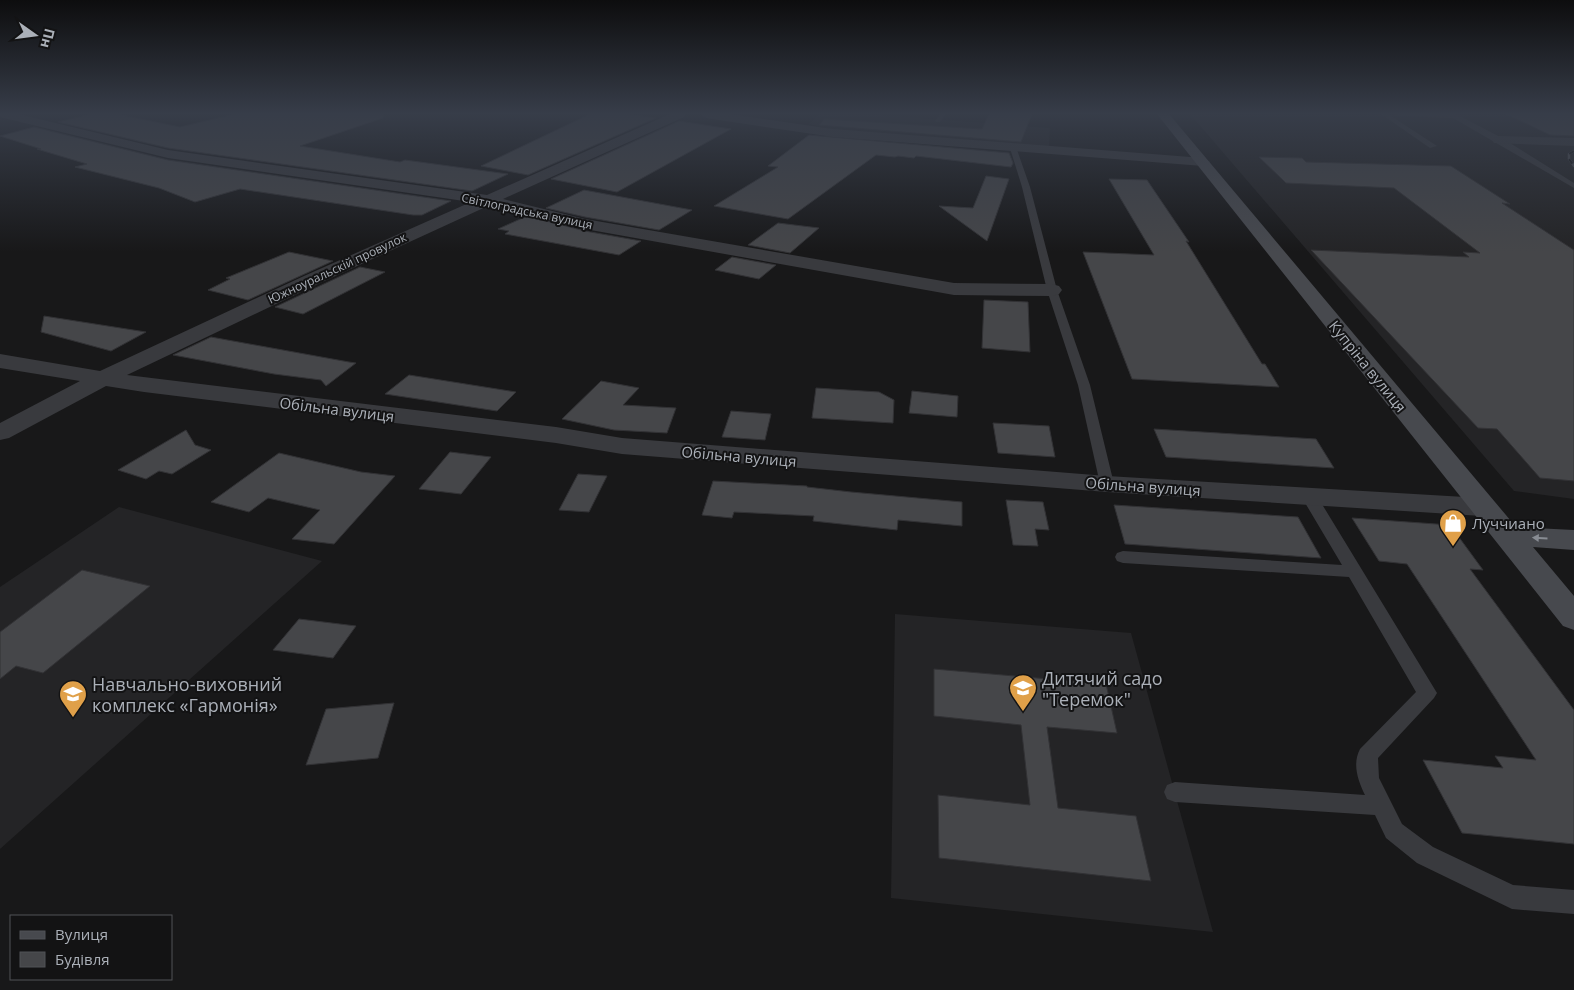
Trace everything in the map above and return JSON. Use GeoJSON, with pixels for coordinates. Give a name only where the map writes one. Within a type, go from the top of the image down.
{"type":"FeatureCollection","features":[{"type":"Feature","properties":{"kind":"main road","name":"Купріна вулиця"},"geometry":{"type":"LineString","coordinates":[[1203,162],[1574,618]]}},
{"type":"Feature","properties":{"kind":"main road"},"geometry":{"type":"LineString","coordinates":[[1506,536],[1574,540]]}},
{"type":"Feature","properties":{"kind":"street","name":"Світлоградська вулиця"},"geometry":{"type":"LineString","coordinates":[[211,160],[487,200],[585,224],[954,289],[1052,290]]}},
{"type":"Feature","properties":{"kind":"street","name":"Южноуральскій провулок"},"geometry":{"type":"LineString","coordinates":[[0,433],[103,378],[311,280],[576,160]]}},
{"type":"Feature","properties":{"kind":"street"},"geometry":{"type":"LineString","coordinates":[[1180,160],[1203,162]]}},
{"type":"Feature","properties":{"kind":"street","name":"Обільна вулиця"},"geometry":{"type":"LineString","coordinates":[[0,361],[154,386],[556,435],[622,446],[1107,484],[1482,507]]}},
{"type":"Feature","properties":{"kind":"lane"},"geometry":{"type":"LineString","coordinates":[[1017,160],[1026,187],[1052,290],[1084,385],[1107,484]]}},
{"type":"Feature","properties":{"kind":"lane"},"geometry":{"type":"LineString","coordinates":[[1532,160],[1574,186]]}},
{"type":"Feature","properties":{"kind":"lane"},"geometry":{"type":"LineString","coordinates":[[1309,496],[1427,693],[1367,756],[1368,779],[1394,831],[1425,854],[1512,897],[1574,902]]}},
{"type":"Feature","properties":{"kind":"lane"},"geometry":{"type":"LineString","coordinates":[[1123,557],[1355,572]]}},
{"type":"Feature","properties":{"kind":"lane"},"geometry":{"type":"LineString","coordinates":[[1175,792],[1382,806]]}},
{"type":"Feature","properties":{"kind":"shaded area"},"geometry":{"type":"Polygon","coordinates":[[[1230,160],[1574,160],[1574,499],[1514,491],[1230,160]]]}},
{"type":"Feature","properties":{"kind":"shaded area","name":"Навчально-виховний комплекс «Гармонія»"},"geometry":{"type":"Polygon","coordinates":[[[119,507],[322,561],[0,849],[0,587],[119,507]]]}},
{"type":"Feature","properties":{"kind":"shaded area","name":"Дитячий садо \"Теремок\""},"geometry":{"type":"Polygon","coordinates":[[[895,614],[1131,633],[1213,932],[891,898],[895,614]]]}},
{"type":"Feature","properties":{"kind":"building"},"geometry":{"type":"Polygon","coordinates":[[[74,160],[169,160],[451,201],[422,215],[240,189],[195,202],[159,188],[75,167],[87,164],[74,160]]]}},
{"type":"Feature","properties":{"kind":"building"},"geometry":{"type":"Polygon","coordinates":[[[254,160],[389,160],[400,162],[406,160],[508,174],[472,191],[254,160]]]}},
{"type":"Feature","properties":{"kind":"building"},"geometry":{"type":"Polygon","coordinates":[[[493,160],[561,160],[528,175],[481,166],[493,160]]]}},
{"type":"Feature","properties":{"kind":"building"},"geometry":{"type":"Polygon","coordinates":[[[592,160],[675,160],[617,192],[551,179],[592,160]]]}},
{"type":"Feature","properties":{"kind":"building"},"geometry":{"type":"Polygon","coordinates":[[[776,160],[869,160],[788,219],[714,206],[778,167],[768,166],[776,160]]]}},
{"type":"Feature","properties":{"kind":"building"},"geometry":{"type":"Polygon","coordinates":[[[952,160],[1012,160],[1011,167],[952,160]]]}},
{"type":"Feature","properties":{"kind":"building"},"geometry":{"type":"Polygon","coordinates":[[[1262,160],[1451,166],[1510,204],[1502,203],[1574,250],[1574,481],[1540,478],[1497,429],[1478,428],[1311,250],[1469,257],[1463,252],[1480,253],[1394,188],[1286,183],[1262,160]]]}},
{"type":"Feature","properties":{"kind":"building"},"geometry":{"type":"Polygon","coordinates":[[[986,176],[1009,179],[987,241],[939,206],[973,208],[986,176]]]}},
{"type":"Feature","properties":{"kind":"building"},"geometry":{"type":"Polygon","coordinates":[[[1109,179],[1147,180],[1189,242],[1186,241],[1262,364],[1265,364],[1279,387],[1132,379],[1083,252],[1154,255],[1109,179]]]}},
{"type":"Feature","properties":{"kind":"building"},"geometry":{"type":"Polygon","coordinates":[[[584,190],[692,210],[659,230],[546,208],[584,190]]]}},
{"type":"Feature","properties":{"kind":"building"},"geometry":{"type":"Polygon","coordinates":[[[527,216],[585,231],[641,241],[619,255],[505,234],[509,231],[498,229],[527,216]]]}},
{"type":"Feature","properties":{"kind":"building"},"geometry":{"type":"Polygon","coordinates":[[[778,223],[819,228],[790,253],[748,245],[778,223]]]}},
{"type":"Feature","properties":{"kind":"building"},"geometry":{"type":"Polygon","coordinates":[[[289,252],[333,261],[248,300],[208,290],[230,279],[226,278],[289,252]]]}},
{"type":"Feature","properties":{"kind":"building"},"geometry":{"type":"Polygon","coordinates":[[[732,257],[776,265],[759,279],[715,270],[732,257]]]}},
{"type":"Feature","properties":{"kind":"building"},"geometry":{"type":"Polygon","coordinates":[[[360,267],[385,272],[303,314],[275,307],[360,267]]]}},
{"type":"Feature","properties":{"kind":"building"},"geometry":{"type":"Polygon","coordinates":[[[984,300],[1028,302],[1030,352],[982,348],[984,300]]]}},
{"type":"Feature","properties":{"kind":"building"},"geometry":{"type":"Polygon","coordinates":[[[44,316],[146,332],[111,351],[41,332],[44,316]]]}},
{"type":"Feature","properties":{"kind":"building"},"geometry":{"type":"Polygon","coordinates":[[[211,337],[356,363],[326,386],[321,380],[274,374],[173,355],[211,337]]]}},
{"type":"Feature","properties":{"kind":"building"},"geometry":{"type":"Polygon","coordinates":[[[409,375],[516,392],[497,411],[385,394],[409,375]]]}},
{"type":"Feature","properties":{"kind":"building"},"geometry":{"type":"Polygon","coordinates":[[[601,381],[639,388],[623,405],[676,408],[667,433],[614,430],[562,419],[601,381]]]}},
{"type":"Feature","properties":{"kind":"building"},"geometry":{"type":"Polygon","coordinates":[[[816,388],[879,392],[894,400],[893,423],[812,418],[816,388]]]}},
{"type":"Feature","properties":{"kind":"building"},"geometry":{"type":"Polygon","coordinates":[[[912,391],[958,396],[957,417],[909,413],[912,391]]]}},
{"type":"Feature","properties":{"kind":"building"},"geometry":{"type":"Polygon","coordinates":[[[731,411],[771,414],[765,440],[722,437],[731,411]]]}},
{"type":"Feature","properties":{"kind":"building"},"geometry":{"type":"Polygon","coordinates":[[[993,423],[1049,426],[1055,457],[998,453],[993,423]]]}},
{"type":"Feature","properties":{"kind":"building"},"geometry":{"type":"Polygon","coordinates":[[[1154,429],[1316,439],[1334,468],[1166,457],[1154,429]]]}},
{"type":"Feature","properties":{"kind":"building"},"geometry":{"type":"Polygon","coordinates":[[[186,430],[195,445],[211,450],[172,474],[159,471],[146,479],[118,470],[186,430]]]}},
{"type":"Feature","properties":{"kind":"building"},"geometry":{"type":"Polygon","coordinates":[[[450,452],[491,457],[461,494],[419,489],[450,452]]]}},
{"type":"Feature","properties":{"kind":"building"},"geometry":{"type":"Polygon","coordinates":[[[279,453],[361,472],[395,476],[334,544],[292,539],[320,510],[268,498],[249,512],[211,502],[279,453]]]}},
{"type":"Feature","properties":{"kind":"building"},"geometry":{"type":"Polygon","coordinates":[[[578,474],[607,476],[589,512],[559,510],[578,474]]]}},
{"type":"Feature","properties":{"kind":"building"},"geometry":{"type":"Polygon","coordinates":[[[713,481],[807,486],[962,502],[962,526],[898,520],[897,530],[813,521],[814,516],[734,512],[732,518],[702,515],[713,481]]]}},
{"type":"Feature","properties":{"kind":"building"},"geometry":{"type":"Polygon","coordinates":[[[1006,500],[1043,502],[1049,530],[1035,529],[1038,546],[1013,545],[1006,500]]]}},
{"type":"Feature","properties":{"kind":"building"},"geometry":{"type":"Polygon","coordinates":[[[1114,505],[1298,517],[1321,558],[1125,544],[1114,505]]]}},
{"type":"Feature","properties":{"kind":"building"},"geometry":{"type":"Polygon","coordinates":[[[1352,518],[1450,525],[1483,570],[1470,569],[1574,710],[1574,844],[1462,833],[1423,760],[1503,768],[1495,756],[1536,760],[1407,564],[1379,561],[1352,518]]]}},
{"type":"Feature","properties":{"kind":"building"},"geometry":{"type":"Polygon","coordinates":[[[82,570],[150,586],[43,673],[16,666],[0,679],[0,632],[82,570]]]}},
{"type":"Feature","properties":{"kind":"building"},"geometry":{"type":"Polygon","coordinates":[[[299,619],[356,626],[333,658],[273,650],[299,619]]]}},
{"type":"Feature","properties":{"kind":"building"},"geometry":{"type":"Polygon","coordinates":[[[934,669],[1106,684],[1117,733],[1047,727],[1058,808],[1136,816],[1151,881],[939,858],[938,795],[1030,805],[1021,725],[934,716],[934,669]]]}},
{"type":"Feature","properties":{"kind":"building"},"geometry":{"type":"Polygon","coordinates":[[[394,703],[378,758],[306,765],[326,709],[394,703]]]}},
{"type":"Feature","properties":{"kind":"railway"},"geometry":{"type":"LineString","coordinates":[[1570,160],[1574,166]]}},
{"type":"Feature","properties":{"kind":"place","name":"Луччиано"},"geometry":{"type":"Point","coordinates":[1453,547]}},
{"type":"Feature","properties":{"kind":"place","name":"Дитячий садо \"Теремок\""},"geometry":{"type":"Point","coordinates":[1023,712]}},
{"type":"Feature","properties":{"kind":"place","name":"Навчально-виховний комплекс «Гармонія»"},"geometry":{"type":"Point","coordinates":[73,718]}}]}
